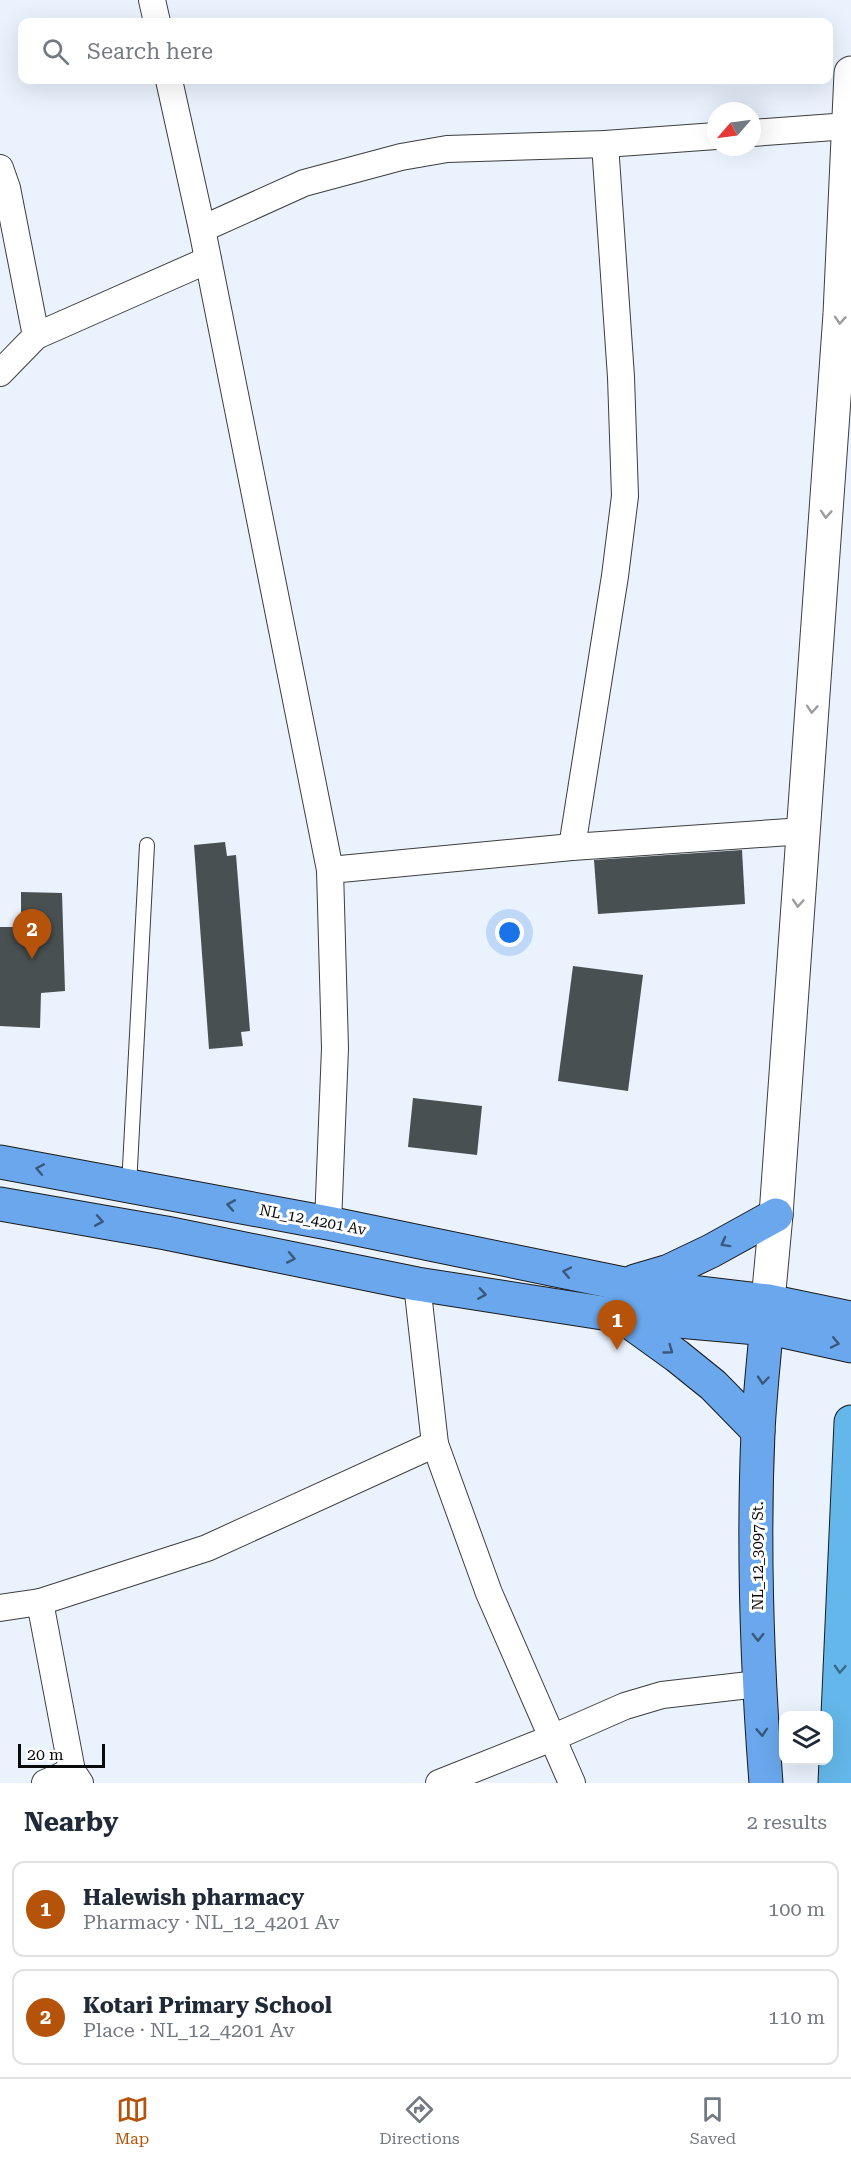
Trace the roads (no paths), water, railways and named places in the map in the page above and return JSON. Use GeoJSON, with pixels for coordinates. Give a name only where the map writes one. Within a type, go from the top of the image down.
{"type":"FeatureCollection","features":[{"type":"Feature","properties":{"kind":"highway"},"geometry":{"type":"LineString","coordinates":[[836,1783],[851,1422]]}},
{"type":"Feature","properties":{"kind":"main road","name":"NL_12_4201 Av"},"geometry":{"type":"LineString","coordinates":[[0,1162],[328,1223],[623,1300]]}},
{"type":"Feature","properties":{"kind":"main road"},"geometry":{"type":"LineString","coordinates":[[0,1204],[166,1233],[417,1284],[623,1300],[774,1316],[851,1318]]}},
{"type":"Feature","properties":{"kind":"main road"},"geometry":{"type":"LineString","coordinates":[[623,1300],[669,1271],[776,1215]]}},
{"type":"Feature","properties":{"kind":"main road"},"geometry":{"type":"LineString","coordinates":[[623,1300],[677,1356],[713,1385],[759,1431]]}},
{"type":"Feature","properties":{"kind":"main road"},"geometry":{"type":"LineString","coordinates":[[774,1316],[851,1346]]}},
{"type":"Feature","properties":{"kind":"main road","name":"NL_12_3097 St."},"geometry":{"type":"LineString","coordinates":[[766,1783],[758,1683],[759,1431],[774,1316]]}},
{"type":"Feature","properties":{"kind":"street"},"geometry":{"type":"LineString","coordinates":[[152,0],[156,18]]}},
{"type":"Feature","properties":{"kind":"street"},"geometry":{"type":"LineString","coordinates":[[774,1316],[776,1215],[840,314],[851,73]]}},
{"type":"Feature","properties":{"kind":"street"},"geometry":{"type":"LineString","coordinates":[[171,84],[330,870],[335,1048],[328,1223]]}},
{"type":"Feature","properties":{"kind":"street"},"geometry":{"type":"LineString","coordinates":[[761,132],[848,126]]}},
{"type":"Feature","properties":{"kind":"street"},"geometry":{"type":"LineString","coordinates":[[202,229],[304,183],[401,157],[447,149],[605,144],[707,137]]}},
{"type":"Feature","properties":{"kind":"street"},"geometry":{"type":"LineString","coordinates":[[572,847],[615,576],[625,496],[621,377],[605,144]]}},
{"type":"Feature","properties":{"kind":"street"},"geometry":{"type":"LineString","coordinates":[[0,168],[7,188],[36,336]]}},
{"type":"Feature","properties":{"kind":"street"},"geometry":{"type":"LineString","coordinates":[[0,373],[36,336],[208,260]]}},
{"type":"Feature","properties":{"kind":"street"},"geometry":{"type":"LineString","coordinates":[[330,870],[572,847],[804,831]]}},
{"type":"Feature","properties":{"kind":"street"},"geometry":{"type":"LineString","coordinates":[[417,1284],[435,1444],[489,1593],[572,1783]]}},
{"type":"Feature","properties":{"kind":"street"},"geometry":{"type":"LineString","coordinates":[[0,1608],[40,1602],[207,1548],[435,1444]]}},
{"type":"Feature","properties":{"kind":"street"},"geometry":{"type":"LineString","coordinates":[[40,1602],[76,1777],[45,1783]]}},
{"type":"Feature","properties":{"kind":"street"},"geometry":{"type":"LineString","coordinates":[[439,1783],[625,1706],[662,1695],[758,1683]]}},
{"type":"Feature","properties":{"kind":"lane"},"geometry":{"type":"LineString","coordinates":[[129,1186],[147,845]]}},
{"type":"Feature","properties":{"kind":"place","name":"Kotari Primary School"},"geometry":{"type":"Point","coordinates":[32,959]}},
{"type":"Feature","properties":{"kind":"place","name":"Halewish pharmacy"},"geometry":{"type":"Point","coordinates":[617,1350]}}]}
